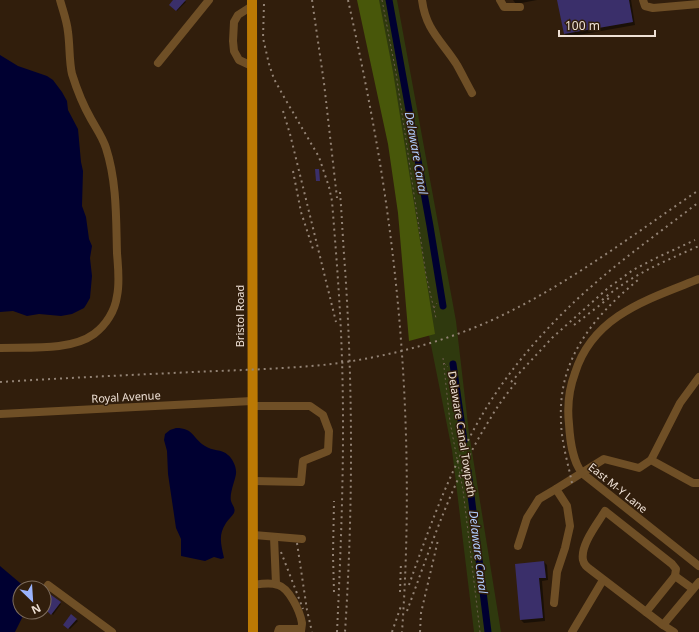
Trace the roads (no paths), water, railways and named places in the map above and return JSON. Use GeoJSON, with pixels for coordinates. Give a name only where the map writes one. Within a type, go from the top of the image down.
{"type":"FeatureCollection","features":[{"type":"Feature","properties":{"kind":"main road","name":"Bristol Road"},"geometry":{"type":"LineString","coordinates":[[252,3],[253,632]]}},
{"type":"Feature","properties":{"kind":"street"},"geometry":{"type":"LineString","coordinates":[[0,348],[60,346],[73,344],[84,340],[95,333],[108,319],[114,308],[117,296],[116,230],[111,170],[106,147],[77,91],[72,72],[66,21],[60,0]]}},
{"type":"Feature","properties":{"kind":"street"},"geometry":{"type":"LineString","coordinates":[[158,63],[209,0]]}},
{"type":"Feature","properties":{"kind":"street"},"geometry":{"type":"LineString","coordinates":[[422,0],[423,13],[434,35],[457,64],[472,93]]}},
{"type":"Feature","properties":{"kind":"street"},"geometry":{"type":"LineString","coordinates":[[500,0],[504,7],[520,8]]}},
{"type":"Feature","properties":{"kind":"street"},"geometry":{"type":"LineString","coordinates":[[643,0],[645,6],[652,8],[699,4]]}},
{"type":"Feature","properties":{"kind":"street"},"geometry":{"type":"LineString","coordinates":[[252,3],[238,14],[234,22],[233,42],[234,51],[239,60],[252,66]]}},
{"type":"Feature","properties":{"kind":"street","name":"East M-Y Lane"},"geometry":{"type":"LineString","coordinates":[[699,279],[641,303],[625,311],[604,326],[587,346],[576,369],[568,403],[568,420],[573,452],[577,465],[582,474],[699,566]]}},
{"type":"Feature","properties":{"kind":"street"},"geometry":{"type":"LineString","coordinates":[[518,546],[527,518],[539,499],[582,474],[604,459],[639,468],[651,460],[680,403],[699,377]]}},
{"type":"Feature","properties":{"kind":"street","name":"Royal Avenue"},"geometry":{"type":"LineString","coordinates":[[0,414],[252,404],[310,406],[323,415],[329,432],[328,452],[303,461],[301,482],[253,481]]}},
{"type":"Feature","properties":{"kind":"street"},"geometry":{"type":"LineString","coordinates":[[651,460],[693,483],[699,483]]}},
{"type":"Feature","properties":{"kind":"street"},"geometry":{"type":"LineString","coordinates":[[554,603],[557,572],[570,526],[567,506],[556,489]]}},
{"type":"Feature","properties":{"kind":"street"},"geometry":{"type":"LineString","coordinates":[[646,612],[675,576],[676,569],[672,564],[605,511],[592,532],[583,554],[585,565],[603,580],[646,612],[674,632]]}},
{"type":"Feature","properties":{"kind":"street"},"geometry":{"type":"LineString","coordinates":[[253,535],[302,539]]}},
{"type":"Feature","properties":{"kind":"street"},"geometry":{"type":"LineString","coordinates":[[274,537],[276,584]]}},
{"type":"Feature","properties":{"kind":"street"},"geometry":{"type":"LineString","coordinates":[[675,576],[693,589]]}},
{"type":"Feature","properties":{"kind":"street"},"geometry":{"type":"LineString","coordinates":[[572,632],[603,580]]}},
{"type":"Feature","properties":{"kind":"street"},"geometry":{"type":"LineString","coordinates":[[663,624],[699,582]]}},
{"type":"Feature","properties":{"kind":"street"},"geometry":{"type":"LineString","coordinates":[[253,584],[276,584],[281,586],[287,592],[298,610],[302,623],[301,630],[279,629],[278,632]]}},
{"type":"Feature","properties":{"kind":"street"},"geometry":{"type":"LineString","coordinates":[[52,588],[112,632]]}},
{"type":"Feature","properties":{"kind":"waterway","name":"Delaware Canal"},"geometry":{"type":"LineString","coordinates":[[389,0],[443,306]]}},
{"type":"Feature","properties":{"kind":"waterway","name":"Delaware Canal"},"geometry":{"type":"LineString","coordinates":[[453,364],[464,441]]}},
{"type":"Feature","properties":{"kind":"waterway","name":"Delaware Canal"},"geometry":{"type":"LineString","coordinates":[[468,471],[488,632]]}},
{"type":"Feature","properties":{"kind":"railway"},"geometry":{"type":"LineString","coordinates":[[312,0],[324,83],[337,198]]}},
{"type":"Feature","properties":{"kind":"railway"},"geometry":{"type":"LineString","coordinates":[[348,0],[380,163],[389,221],[401,338],[407,515],[402,632]]}},
{"type":"Feature","properties":{"kind":"railway"},"geometry":{"type":"LineString","coordinates":[[264,4],[263,38],[274,79],[319,157],[332,201],[340,313],[343,393],[342,513],[337,632]]}},
{"type":"Feature","properties":{"kind":"railway"},"geometry":{"type":"LineString","coordinates":[[283,111],[336,322]]}},
{"type":"Feature","properties":{"kind":"railway"},"geometry":{"type":"LineString","coordinates":[[293,171],[301,212],[313,249]]}},
{"type":"Feature","properties":{"kind":"railway"},"geometry":{"type":"LineString","coordinates":[[0,382],[315,366],[352,361],[412,348],[471,329],[545,293],[597,260],[699,190]]}},
{"type":"Feature","properties":{"kind":"railway"},"geometry":{"type":"LineString","coordinates":[[340,192],[348,313],[351,404],[350,541],[345,632]]}},
{"type":"Feature","properties":{"kind":"railway"},"geometry":{"type":"LineString","coordinates":[[409,585],[442,496],[462,452],[485,410],[503,382],[546,330],[584,293],[632,253],[699,202]]}},
{"type":"Feature","properties":{"kind":"railway"},"geometry":{"type":"LineString","coordinates":[[511,382],[552,338],[608,288],[633,270],[695,240]]}},
{"type":"Feature","properties":{"kind":"railway"},"geometry":{"type":"LineString","coordinates":[[602,300],[637,276],[661,263],[699,246]]}},
{"type":"Feature","properties":{"kind":"railway"},"geometry":{"type":"LineString","coordinates":[[572,483],[561,428],[562,398],[565,378],[572,359],[593,324],[638,280]]}},
{"type":"Feature","properties":{"kind":"railway"},"geometry":{"type":"LineString","coordinates":[[574,325],[609,298]]}},
{"type":"Feature","properties":{"kind":"railway"},"geometry":{"type":"LineString","coordinates":[[407,611],[434,537],[465,465],[493,414],[518,380]]}},
{"type":"Feature","properties":{"kind":"railway"},"geometry":{"type":"LineString","coordinates":[[334,501],[334,592]]}},
{"type":"Feature","properties":{"kind":"railway"},"geometry":{"type":"LineString","coordinates":[[420,632],[421,613],[438,540]]}},
{"type":"Feature","properties":{"kind":"railway"},"geometry":{"type":"LineString","coordinates":[[297,543],[307,610],[312,632]]}},
{"type":"Feature","properties":{"kind":"railway"},"geometry":{"type":"LineString","coordinates":[[281,552],[303,609]]}},
{"type":"Feature","properties":{"kind":"railway"},"geometry":{"type":"LineString","coordinates":[[400,592],[401,562]]}},
{"type":"Feature","properties":{"kind":"railway"},"geometry":{"type":"LineString","coordinates":[[392,632],[401,606]]}}]}
